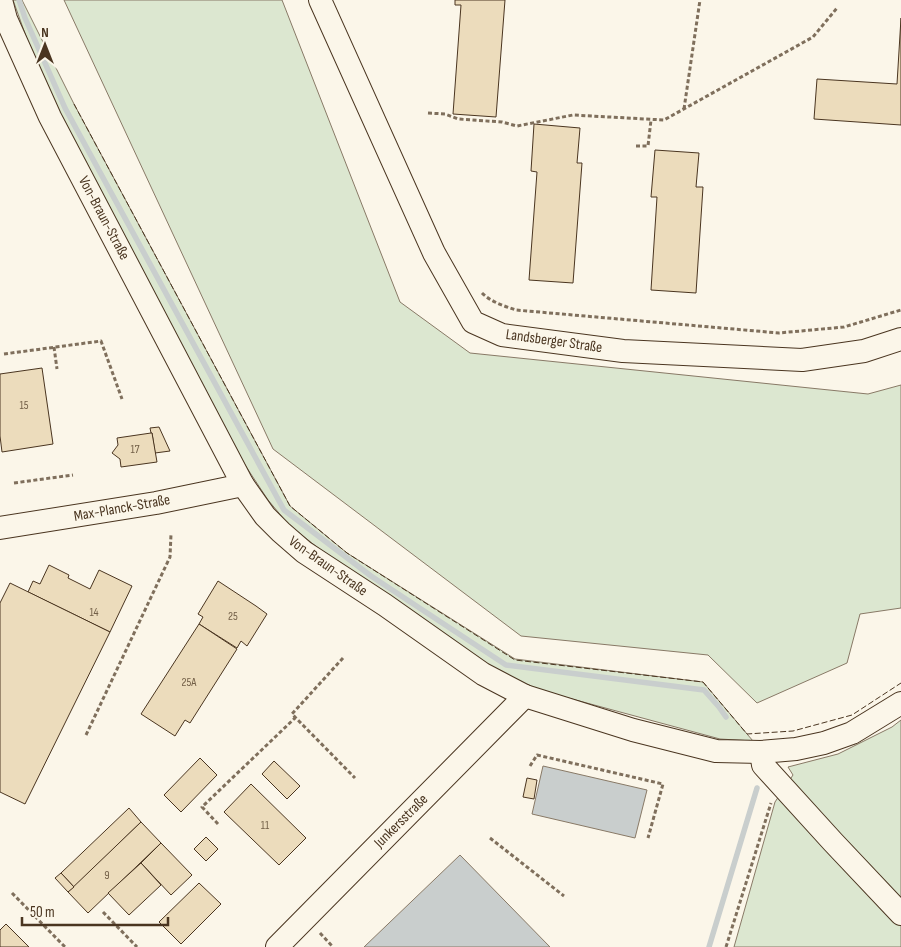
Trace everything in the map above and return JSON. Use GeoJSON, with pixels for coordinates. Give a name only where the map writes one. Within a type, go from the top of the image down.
{"type":"FeatureCollection","features":[{"type":"Feature","properties":{"kind":"street","name":"Von-Braun-Straße"},"geometry":{"type":"LineString","coordinates":[[1,0],[6,19],[50,116],[243,485],[265,516],[304,552],[385,605],[483,674],[526,696],[633,730],[716,751],[761,752],[796,749],[824,743],[852,734],[901,703]]}},
{"type":"Feature","properties":{"kind":"street","name":"Landsberger Straße"},"geometry":{"type":"LineString","coordinates":[[320,0],[434,253],[473,322],[502,335],[623,351],[802,360],[864,351],[901,339]]}},
{"type":"Feature","properties":{"kind":"street","name":"Max-Planck-Straße"},"geometry":{"type":"LineString","coordinates":[[0,528],[156,503],[243,485]]}},
{"type":"Feature","properties":{"kind":"street","name":"Junkersstraße"},"geometry":{"type":"LineString","coordinates":[[277,947],[526,696]]}},
{"type":"Feature","properties":{"kind":"street"},"geometry":{"type":"LineString","coordinates":[[761,752],[763,765],[901,914]]}},
{"type":"Feature","properties":{"kind":"path"},"geometry":{"type":"LineString","coordinates":[[684,109],[700,0]]}},
{"type":"Feature","properties":{"kind":"path"},"geometry":{"type":"LineString","coordinates":[[428,113],[445,114],[458,119],[502,122],[517,126],[573,115],[664,120],[812,37],[837,8]]}},
{"type":"Feature","properties":{"kind":"path"},"geometry":{"type":"LineString","coordinates":[[636,146],[648,146],[651,120]]}},
{"type":"Feature","properties":{"kind":"path"},"geometry":{"type":"LineString","coordinates":[[479,290],[485,296],[516,310],[779,333],[844,327],[901,310]]}},
{"type":"Feature","properties":{"kind":"path"},"geometry":{"type":"LineString","coordinates":[[4,354],[101,341],[122,399]]}},
{"type":"Feature","properties":{"kind":"path"},"geometry":{"type":"LineString","coordinates":[[54,347],[57,369]]}},
{"type":"Feature","properties":{"kind":"path"},"geometry":{"type":"LineString","coordinates":[[14,483],[73,475]]}},
{"type":"Feature","properties":{"kind":"path"},"geometry":{"type":"LineString","coordinates":[[86,735],[170,557],[171,534]]}},
{"type":"Feature","properties":{"kind":"path"},"geometry":{"type":"LineString","coordinates":[[343,658],[292,714],[355,778]]}},
{"type":"Feature","properties":{"kind":"path"},"geometry":{"type":"LineString","coordinates":[[218,824],[202,807],[295,718]]}},
{"type":"Feature","properties":{"kind":"path"},"geometry":{"type":"LineString","coordinates":[[530,766],[537,755],[663,784],[648,838]]}},
{"type":"Feature","properties":{"kind":"path"},"geometry":{"type":"LineString","coordinates":[[726,947],[773,795],[782,786]]}},
{"type":"Feature","properties":{"kind":"path"},"geometry":{"type":"LineString","coordinates":[[490,838],[564,896]]}},
{"type":"Feature","properties":{"kind":"path"},"geometry":{"type":"LineString","coordinates":[[12,893],[65,947]]}},
{"type":"Feature","properties":{"kind":"path"},"geometry":{"type":"LineString","coordinates":[[103,912],[137,947]]}},
{"type":"Feature","properties":{"kind":"green space"},"geometry":{"type":"Polygon","coordinates":[[[13,0],[22,0],[74,104],[290,506],[347,553],[515,659],[703,682],[753,741],[720,739],[535,689],[496,672],[322,551],[289,525],[268,500],[245,465],[51,98],[33,56],[13,0]]]}},
{"type":"Feature","properties":{"kind":"green space"},"geometry":{"type":"Polygon","coordinates":[[[64,0],[282,0],[400,302],[470,353],[868,394],[901,385],[901,608],[860,614],[847,663],[757,703],[708,655],[521,636],[273,449],[64,0]]]}},
{"type":"Feature","properties":{"kind":"green space"},"geometry":{"type":"Polygon","coordinates":[[[901,720],[901,947],[734,947],[775,802],[793,775],[788,767],[838,754],[892,727],[901,720]]]}},
{"type":"Feature","properties":{"kind":"shaded area"},"geometry":{"type":"Polygon","coordinates":[[[543,766],[647,790],[635,838],[532,814],[543,766]]]}},
{"type":"Feature","properties":{"kind":"shaded area"},"geometry":{"type":"Polygon","coordinates":[[[460,855],[550,947],[364,947],[460,855]]]}},
{"type":"Feature","properties":{"kind":"building"},"geometry":{"type":"Polygon","coordinates":[[[455,0],[505,0],[496,117],[453,114],[461,5],[455,5],[455,0]]]}},
{"type":"Feature","properties":{"kind":"building"},"geometry":{"type":"Polygon","coordinates":[[[901,18],[901,125],[814,119],[817,79],[897,84],[901,18]]]}},
{"type":"Feature","properties":{"kind":"building"},"geometry":{"type":"Polygon","coordinates":[[[534,124],[580,128],[577,163],[582,163],[573,283],[529,280],[537,172],[531,171],[534,124]]]}},
{"type":"Feature","properties":{"kind":"building"},"geometry":{"type":"Polygon","coordinates":[[[655,150],[699,153],[696,187],[703,187],[696,293],[651,290],[657,197],[651,197],[655,150]]]}},
{"type":"Feature","properties":{"kind":"building"},"geometry":{"type":"Polygon","coordinates":[[[42,368],[53,444],[2,452],[0,436],[0,374],[42,368]]]}},
{"type":"Feature","properties":{"kind":"building"},"geometry":{"type":"Polygon","coordinates":[[[159,427],[170,451],[155,453],[150,428],[159,427]]]}},
{"type":"Feature","properties":{"kind":"building"},"geometry":{"type":"Polygon","coordinates":[[[152,433],[157,462],[121,467],[120,459],[112,453],[118,445],[117,438],[152,433]]]}},
{"type":"Feature","properties":{"kind":"building"},"geometry":{"type":"Polygon","coordinates":[[[49,565],[69,575],[68,578],[90,589],[99,570],[132,586],[110,632],[28,592],[33,581],[40,584],[49,565]]]}},
{"type":"Feature","properties":{"kind":"building"},"geometry":{"type":"Polygon","coordinates":[[[218,581],[267,614],[247,646],[241,641],[237,648],[199,624],[203,617],[198,614],[218,581]]]}},
{"type":"Feature","properties":{"kind":"building"},"geometry":{"type":"Polygon","coordinates":[[[10,583],[110,632],[25,804],[0,792],[0,603],[10,583]]]}},
{"type":"Feature","properties":{"kind":"building"},"geometry":{"type":"Polygon","coordinates":[[[199,624],[237,649],[190,723],[185,720],[175,736],[141,714],[199,624]]]}},
{"type":"Feature","properties":{"kind":"building"},"geometry":{"type":"Polygon","coordinates":[[[200,758],[217,775],[181,812],[164,795],[200,758]]]}},
{"type":"Feature","properties":{"kind":"building"},"geometry":{"type":"Polygon","coordinates":[[[274,761],[300,786],[287,799],[262,774],[274,761]]]}},
{"type":"Feature","properties":{"kind":"building"},"geometry":{"type":"Polygon","coordinates":[[[527,778],[537,780],[534,799],[523,797],[527,778]]]}},
{"type":"Feature","properties":{"kind":"building"},"geometry":{"type":"Polygon","coordinates":[[[251,784],[306,838],[279,865],[224,812],[251,784]]]}},
{"type":"Feature","properties":{"kind":"building"},"geometry":{"type":"Polygon","coordinates":[[[129,808],[141,822],[74,887],[61,873],[129,808]]]}},
{"type":"Feature","properties":{"kind":"building"},"geometry":{"type":"Polygon","coordinates":[[[141,822],[161,843],[88,913],[68,892],[141,822]]]}},
{"type":"Feature","properties":{"kind":"building"},"geometry":{"type":"Polygon","coordinates":[[[206,837],[218,849],[206,861],[194,849],[206,837]]]}},
{"type":"Feature","properties":{"kind":"building"},"geometry":{"type":"Polygon","coordinates":[[[161,843],[192,875],[171,895],[141,863],[161,843]]]}},
{"type":"Feature","properties":{"kind":"building"},"geometry":{"type":"Polygon","coordinates":[[[141,863],[161,885],[129,915],[108,893],[141,863]]]}},
{"type":"Feature","properties":{"kind":"building"},"geometry":{"type":"Polygon","coordinates":[[[61,873],[74,887],[68,892],[55,878],[61,873]]]}},
{"type":"Feature","properties":{"kind":"building"},"geometry":{"type":"Polygon","coordinates":[[[199,883],[221,904],[181,944],[159,922],[199,883]]]}},
{"type":"Feature","properties":{"kind":"building"},"geometry":{"type":"Polygon","coordinates":[[[6,924],[29,947],[0,947],[0,930],[6,924]]]}},
{"type":"Feature","properties":{"kind":"waterway"},"geometry":{"type":"LineString","coordinates":[[19,0],[25,18],[65,108],[284,510],[371,576],[506,665],[704,690],[726,717]]}},
{"type":"Feature","properties":{"kind":"waterway"},"geometry":{"type":"LineString","coordinates":[[709,947],[757,788]]}},
{"type":"Feature","properties":{"kind":"fence"},"geometry":{"type":"LineString","coordinates":[[74,104],[290,506],[347,553],[515,660],[703,682],[747,734],[793,731],[852,715],[901,683]]}}]}
